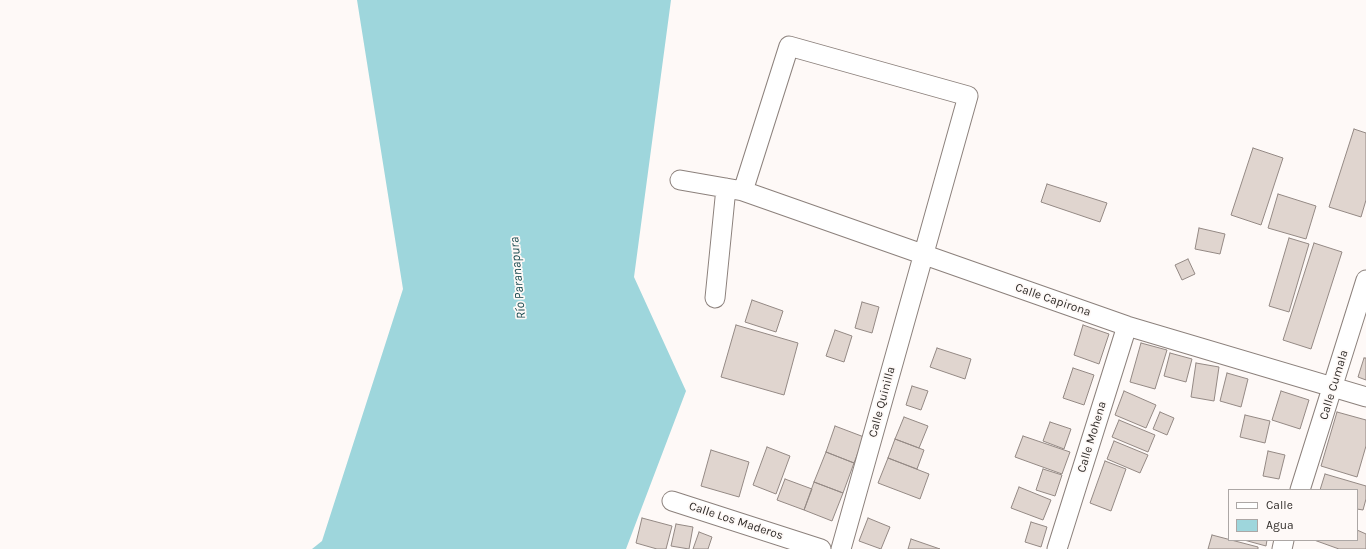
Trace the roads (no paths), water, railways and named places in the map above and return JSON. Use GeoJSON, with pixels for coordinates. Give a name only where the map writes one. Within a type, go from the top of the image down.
{"type":"FeatureCollection","features":[{"type":"Feature","properties":{"kind":"street","name":"Calle Quinilla"},"geometry":{"type":"LineString","coordinates":[[734,189],[789,46],[968,96],[842,549]]}},
{"type":"Feature","properties":{"kind":"street","name":"Calle Capirona"},"geometry":{"type":"LineString","coordinates":[[680,180],[734,189],[1127,326],[1366,397]]}},
{"type":"Feature","properties":{"kind":"street"},"geometry":{"type":"LineString","coordinates":[[715,298],[734,189]]}},
{"type":"Feature","properties":{"kind":"street","name":"Calle Cumala"},"geometry":{"type":"LineString","coordinates":[[1300,489],[1366,280]]}},
{"type":"Feature","properties":{"kind":"street","name":"Calle Mohena"},"geometry":{"type":"LineString","coordinates":[[1057,549],[1127,326]]}},
{"type":"Feature","properties":{"kind":"street","name":"Calle Los Maderos"},"geometry":{"type":"LineString","coordinates":[[672,501],[821,549]]}},
{"type":"Feature","properties":{"kind":"water","name":"Río Paranapura"},"geometry":{"type":"Polygon","coordinates":[[[357,0],[671,0],[634,277],[686,391],[626,549],[312,549],[322,541],[403,289],[357,0]]]}}]}
